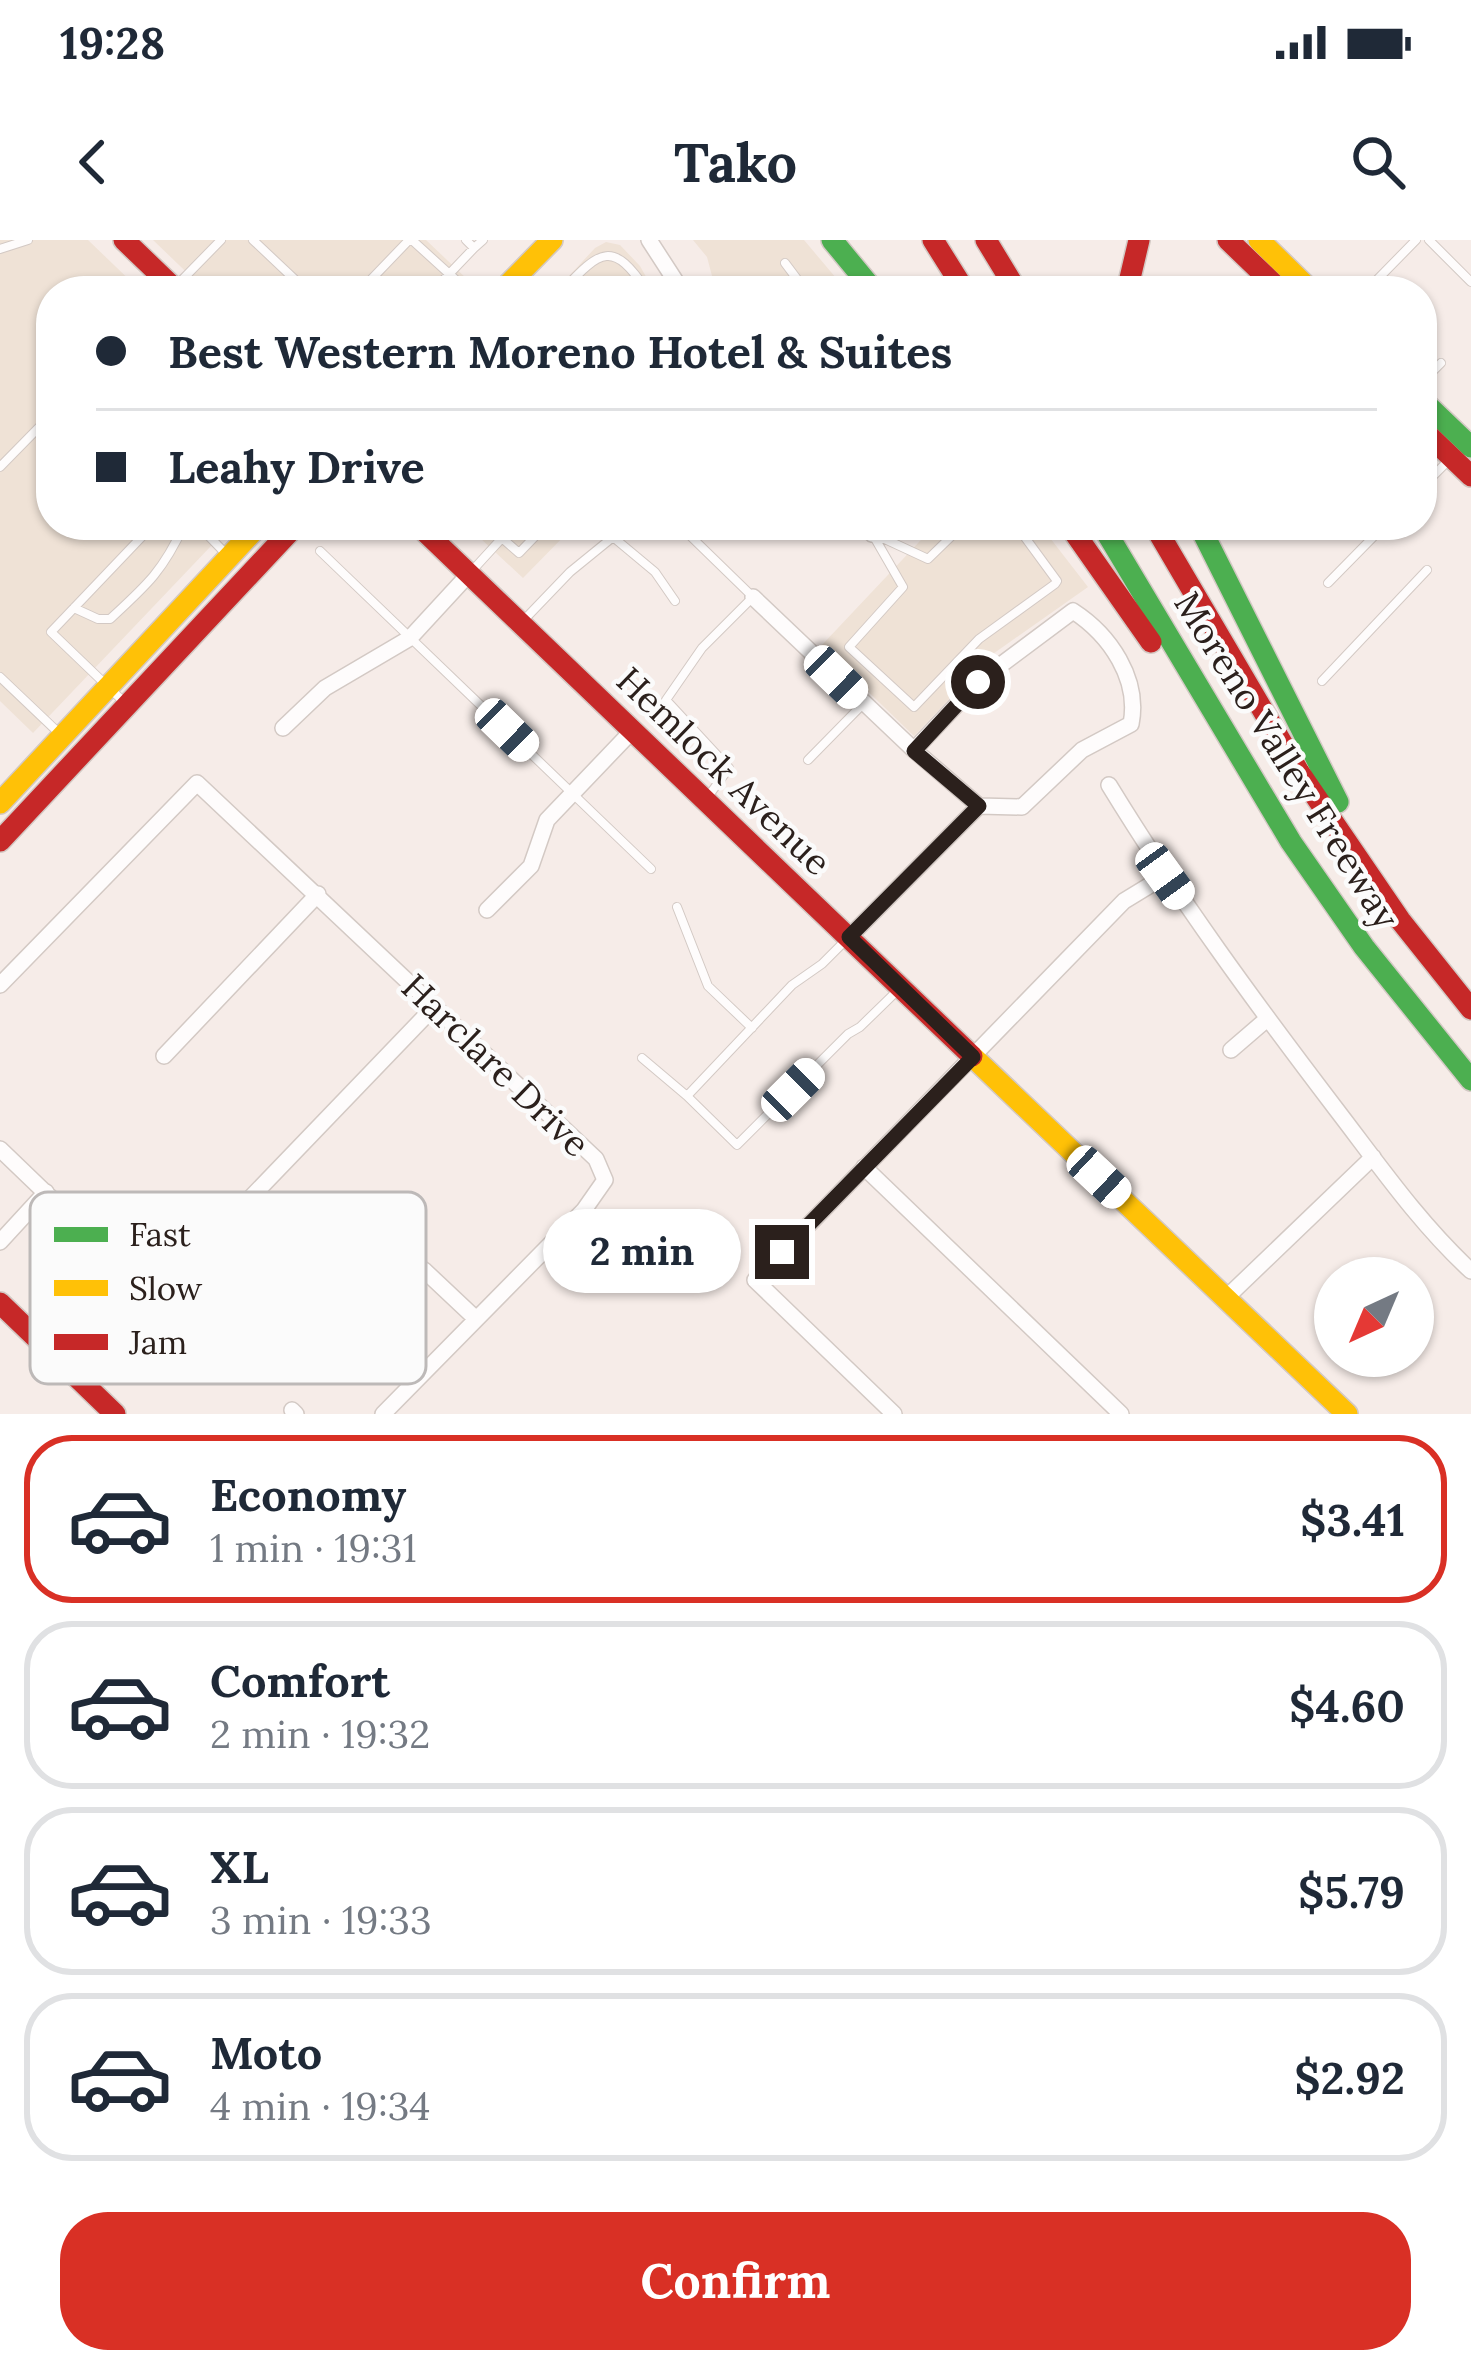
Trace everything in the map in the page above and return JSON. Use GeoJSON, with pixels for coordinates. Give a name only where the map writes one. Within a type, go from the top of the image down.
{"type":"FeatureCollection","features":[{"type":"Feature","properties":{"kind":"main road"},"geometry":{"type":"LineString","coordinates":[[124,240],[160,276]]}},
{"type":"Feature","properties":{"kind":"main road"},"geometry":{"type":"LineString","coordinates":[[517,276],[552,240]]}},
{"type":"Feature","properties":{"kind":"main road"},"geometry":{"type":"LineString","coordinates":[[832,240],[862,276]]}},
{"type":"Feature","properties":{"kind":"main road"},"geometry":{"type":"LineString","coordinates":[[933,240],[956,276]]}},
{"type":"Feature","properties":{"kind":"main road"},"geometry":{"type":"LineString","coordinates":[[986,240],[1009,276]]}},
{"type":"Feature","properties":{"kind":"main road"},"geometry":{"type":"LineString","coordinates":[[1131,276],[1139,240]]}},
{"type":"Feature","properties":{"kind":"main road"},"geometry":{"type":"LineString","coordinates":[[1228,240],[1259,276]]}},
{"type":"Feature","properties":{"kind":"main road"},"geometry":{"type":"LineString","coordinates":[[1259,240],[1296,276]]}},
{"type":"Feature","properties":{"kind":"main road"},"geometry":{"type":"LineString","coordinates":[[1437,418],[1463,449],[1471,476]]}},
{"type":"Feature","properties":{"kind":"main road"},"geometry":{"type":"LineString","coordinates":[[0,803],[245,540]]}},
{"type":"Feature","properties":{"kind":"main road"},"geometry":{"type":"LineString","coordinates":[[3,832],[282,540]]}},
{"type":"Feature","properties":{"kind":"main road","name":"Hemlock Avenue"},"geometry":{"type":"LineString","coordinates":[[434,540],[1347,1414]]}},
{"type":"Feature","properties":{"kind":"main road"},"geometry":{"type":"LineString","coordinates":[[1080,540],[1292,842]]}},
{"type":"Feature","properties":{"kind":"main road","name":"Moreno Valley Freeway"},"geometry":{"type":"LineString","coordinates":[[1111,540],[1292,842],[1364,947],[1471,1080]]}},
{"type":"Feature","properties":{"kind":"main road","name":"Moreno Valley Freeway"},"geometry":{"type":"LineString","coordinates":[[1163,540],[1299,772],[1400,920],[1471,1009]]}},
{"type":"Feature","properties":{"kind":"main road"},"geometry":{"type":"LineString","coordinates":[[1206,540],[1306,744],[1444,974]]}},
{"type":"Feature","properties":{"kind":"main road"},"geometry":{"type":"LineString","coordinates":[[0,1303],[30,1332]]}},
{"type":"Feature","properties":{"kind":"main road"},"geometry":{"type":"LineString","coordinates":[[84,1384],[115,1414]]}},
{"type":"Feature","properties":{"kind":"street"},"geometry":{"type":"LineString","coordinates":[[650,240],[668,276]]}},
{"type":"Feature","properties":{"kind":"street"},"geometry":{"type":"LineString","coordinates":[[284,728],[325,688],[410,638],[469,574]]}},
{"type":"Feature","properties":{"kind":"street"},"geometry":{"type":"LineString","coordinates":[[753,597],[863,704],[914,751],[979,806],[1022,807],[1082,750],[1131,724],[1136,700],[1129,678],[1095,625],[1072,611],[978,682],[914,751]]}},
{"type":"Feature","properties":{"kind":"street"},"geometry":{"type":"LineString","coordinates":[[487,910],[531,866],[547,820],[634,729]]}},
{"type":"Feature","properties":{"kind":"street","name":"Harclare Drive"},"geometry":{"type":"LineString","coordinates":[[0,985],[197,783],[596,1159],[605,1180],[584,1210],[426,1369]]}},
{"type":"Feature","properties":{"kind":"street"},"geometry":{"type":"LineString","coordinates":[[1109,785],[1165,876],[1267,1019],[1432,1236],[1471,1271]]}},
{"type":"Feature","properties":{"kind":"street"},"geometry":{"type":"LineString","coordinates":[[849,937],[979,806]]}},
{"type":"Feature","properties":{"kind":"street"},"geometry":{"type":"LineString","coordinates":[[894,1414],[755,1280],[1124,901],[1165,876]]}},
{"type":"Feature","properties":{"kind":"street"},"geometry":{"type":"LineString","coordinates":[[164,1056],[318,894]]}},
{"type":"Feature","properties":{"kind":"street"},"geometry":{"type":"LineString","coordinates":[[256,1192],[434,1007]]}},
{"type":"Feature","properties":{"kind":"street"},"geometry":{"type":"LineString","coordinates":[[1232,1050],[1267,1019]]}},
{"type":"Feature","properties":{"kind":"street"},"geometry":{"type":"LineString","coordinates":[[0,1149],[46,1192]]}},
{"type":"Feature","properties":{"kind":"street"},"geometry":{"type":"LineString","coordinates":[[1226,1298],[1373,1157]]}},
{"type":"Feature","properties":{"kind":"street"},"geometry":{"type":"LineString","coordinates":[[864,1167],[1121,1414]]}},
{"type":"Feature","properties":{"kind":"street"},"geometry":{"type":"LineString","coordinates":[[0,1242],[30,1209]]}},
{"type":"Feature","properties":{"kind":"street"},"geometry":{"type":"LineString","coordinates":[[426,1272],[475,1318]]}},
{"type":"Feature","properties":{"kind":"street","name":"Harclare Drive"},"geometry":{"type":"LineString","coordinates":[[383,1414],[412,1384]]}},
{"type":"Feature","properties":{"kind":"lane"},"geometry":{"type":"LineString","coordinates":[[0,249],[28,240]]}},
{"type":"Feature","properties":{"kind":"lane"},"geometry":{"type":"LineString","coordinates":[[187,276],[221,240]]}},
{"type":"Feature","properties":{"kind":"lane"},"geometry":{"type":"LineString","coordinates":[[253,240],[291,276]]}},
{"type":"Feature","properties":{"kind":"lane"},"geometry":{"type":"LineString","coordinates":[[375,276],[411,240],[449,274],[470,244],[483,240]]}},
{"type":"Feature","properties":{"kind":"lane"},"geometry":{"type":"LineString","coordinates":[[1381,276],[1417,240]]}},
{"type":"Feature","properties":{"kind":"lane"},"geometry":{"type":"LineString","coordinates":[[1429,240],[1471,282]]}},
{"type":"Feature","properties":{"kind":"lane"},"geometry":{"type":"LineString","coordinates":[[576,276],[598,253],[609,249],[618,251],[639,276]]}},
{"type":"Feature","properties":{"kind":"lane"},"geometry":{"type":"LineString","coordinates":[[785,263],[795,276]]}},
{"type":"Feature","properties":{"kind":"lane"},"geometry":{"type":"LineString","coordinates":[[1437,367],[1441,363]]}},
{"type":"Feature","properties":{"kind":"lane"},"geometry":{"type":"LineString","coordinates":[[0,467],[36,430]]}},
{"type":"Feature","properties":{"kind":"lane"},"geometry":{"type":"LineString","coordinates":[[1437,473],[1463,449]]}},
{"type":"Feature","properties":{"kind":"lane"},"geometry":{"type":"LineString","coordinates":[[127,705],[51,632],[139,540]]}},
{"type":"Feature","properties":{"kind":"lane"},"geometry":{"type":"LineString","coordinates":[[74,608],[110,619],[164,565],[176,540]]}},
{"type":"Feature","properties":{"kind":"lane"},"geometry":{"type":"LineString","coordinates":[[213,540],[229,557]]}},
{"type":"Feature","properties":{"kind":"lane"},"geometry":{"type":"LineString","coordinates":[[469,574],[500,540]]}},
{"type":"Feature","properties":{"kind":"lane"},"geometry":{"type":"LineString","coordinates":[[504,540],[519,553],[532,540]]}},
{"type":"Feature","properties":{"kind":"lane"},"geometry":{"type":"LineString","coordinates":[[521,622],[609,540]]}},
{"type":"Feature","properties":{"kind":"lane"},"geometry":{"type":"LineString","coordinates":[[617,540],[655,572],[675,601]]}},
{"type":"Feature","properties":{"kind":"lane"},"geometry":{"type":"LineString","coordinates":[[694,540],[753,597],[703,648],[666,700],[729,768],[706,799]]}},
{"type":"Feature","properties":{"kind":"lane"},"geometry":{"type":"LineString","coordinates":[[875,540],[903,587],[849,647],[914,707],[979,639],[1055,584],[1057,580],[1027,540]]}},
{"type":"Feature","properties":{"kind":"lane"},"geometry":{"type":"LineString","coordinates":[[890,540],[928,560],[948,540]]}},
{"type":"Feature","properties":{"kind":"lane"},"geometry":{"type":"LineString","coordinates":[[1328,583],[1370,540]]}},
{"type":"Feature","properties":{"kind":"lane"},"geometry":{"type":"LineString","coordinates":[[320,551],[652,869]]}},
{"type":"Feature","properties":{"kind":"lane"},"geometry":{"type":"LineString","coordinates":[[1322,681],[1427,570]]}},
{"type":"Feature","properties":{"kind":"lane"},"geometry":{"type":"LineString","coordinates":[[0,677],[62,736]]}},
{"type":"Feature","properties":{"kind":"lane"},"geometry":{"type":"LineString","coordinates":[[808,760],[863,704]]}},
{"type":"Feature","properties":{"kind":"lane"},"geometry":{"type":"LineString","coordinates":[[677,907],[708,986],[752,1028]]}},
{"type":"Feature","properties":{"kind":"lane"},"geometry":{"type":"LineString","coordinates":[[688,1096],[792,985],[849,937]]}},
{"type":"Feature","properties":{"kind":"lane"},"geometry":{"type":"LineString","coordinates":[[642,1058],[737,1145],[901,986]]}},
{"type":"Feature","properties":{"kind":"shaded area"},"geometry":{"type":"Polygon","coordinates":[[[0,240],[88,240],[125,276],[36,276],[36,540],[217,540],[33,733],[0,701],[0,240]]]}},
{"type":"Feature","properties":{"kind":"shaded area"},"geometry":{"type":"Polygon","coordinates":[[[153,240],[426,240],[464,276],[190,276],[153,240]]]}},
{"type":"Feature","properties":{"kind":"shaded area"},"geometry":{"type":"Polygon","coordinates":[[[693,240],[804,240],[834,276],[712,276],[707,257],[693,240]]]}},
{"type":"Feature","properties":{"kind":"shaded area"},"geometry":{"type":"Polygon","coordinates":[[[606,242],[620,245],[646,276],[569,276],[606,242]]]}},
{"type":"Feature","properties":{"kind":"shaded area"},"geometry":{"type":"Polygon","coordinates":[[[482,540],[560,540],[523,578],[482,540]]]}},
{"type":"Feature","properties":{"kind":"shaded area"},"geometry":{"type":"Polygon","coordinates":[[[921,540],[1052,540],[1088,587],[990,656],[914,736],[821,646],[921,540]]]}},
{"type":"Feature","properties":{"kind":"traffic: fast"},"geometry":{"type":"LineString","coordinates":[[832,240],[862,276]]}},
{"type":"Feature","properties":{"kind":"traffic: fast"},"geometry":{"type":"LineString","coordinates":[[1437,414],[1471,447]]}},
{"type":"Feature","properties":{"kind":"traffic: fast"},"geometry":{"type":"LineString","coordinates":[[1111,540],[1291,842],[1364,947],[1471,1080]]}},
{"type":"Feature","properties":{"kind":"traffic: fast"},"geometry":{"type":"LineString","coordinates":[[1207,540],[1338,802]]}},
{"type":"Feature","properties":{"kind":"traffic: slow"},"geometry":{"type":"LineString","coordinates":[[517,276],[552,240]]}},
{"type":"Feature","properties":{"kind":"traffic: slow"},"geometry":{"type":"LineString","coordinates":[[1259,240],[1296,276]]}},
{"type":"Feature","properties":{"kind":"traffic: slow"},"geometry":{"type":"LineString","coordinates":[[0,803],[245,540]]}},
{"type":"Feature","properties":{"kind":"traffic: slow"},"geometry":{"type":"LineString","coordinates":[[972,1056],[1347,1414]]}},
{"type":"Feature","properties":{"kind":"traffic: jam"},"geometry":{"type":"LineString","coordinates":[[124,240],[161,276]]}},
{"type":"Feature","properties":{"kind":"traffic: jam"},"geometry":{"type":"LineString","coordinates":[[933,240],[956,276]]}},
{"type":"Feature","properties":{"kind":"traffic: jam"},"geometry":{"type":"LineString","coordinates":[[986,240],[1008,276]]}},
{"type":"Feature","properties":{"kind":"traffic: jam"},"geometry":{"type":"LineString","coordinates":[[1131,276],[1139,240]]}},
{"type":"Feature","properties":{"kind":"traffic: jam"},"geometry":{"type":"LineString","coordinates":[[1228,240],[1265,276]]}},
{"type":"Feature","properties":{"kind":"traffic: jam"},"geometry":{"type":"LineString","coordinates":[[1437,443],[1471,476]]}},
{"type":"Feature","properties":{"kind":"traffic: jam"},"geometry":{"type":"LineString","coordinates":[[0,841],[282,540]]}},
{"type":"Feature","properties":{"kind":"traffic: jam"},"geometry":{"type":"LineString","coordinates":[[434,540],[972,1056]]}},
{"type":"Feature","properties":{"kind":"traffic: jam"},"geometry":{"type":"LineString","coordinates":[[1080,540],[1151,642]]}},
{"type":"Feature","properties":{"kind":"traffic: jam"},"geometry":{"type":"LineString","coordinates":[[1163,540],[1299,772],[1400,920],[1471,1009]]}},
{"type":"Feature","properties":{"kind":"traffic: jam"},"geometry":{"type":"LineString","coordinates":[[0,1303],[30,1332]]}},
{"type":"Feature","properties":{"kind":"traffic: jam"},"geometry":{"type":"LineString","coordinates":[[84,1384],[115,1414]]}},
{"type":"Feature","properties":{"kind":"route"},"geometry":{"type":"LineString","coordinates":[[782,1252],[973,1057],[849,937],[979,806],[914,751],[978,682]]}}]}
